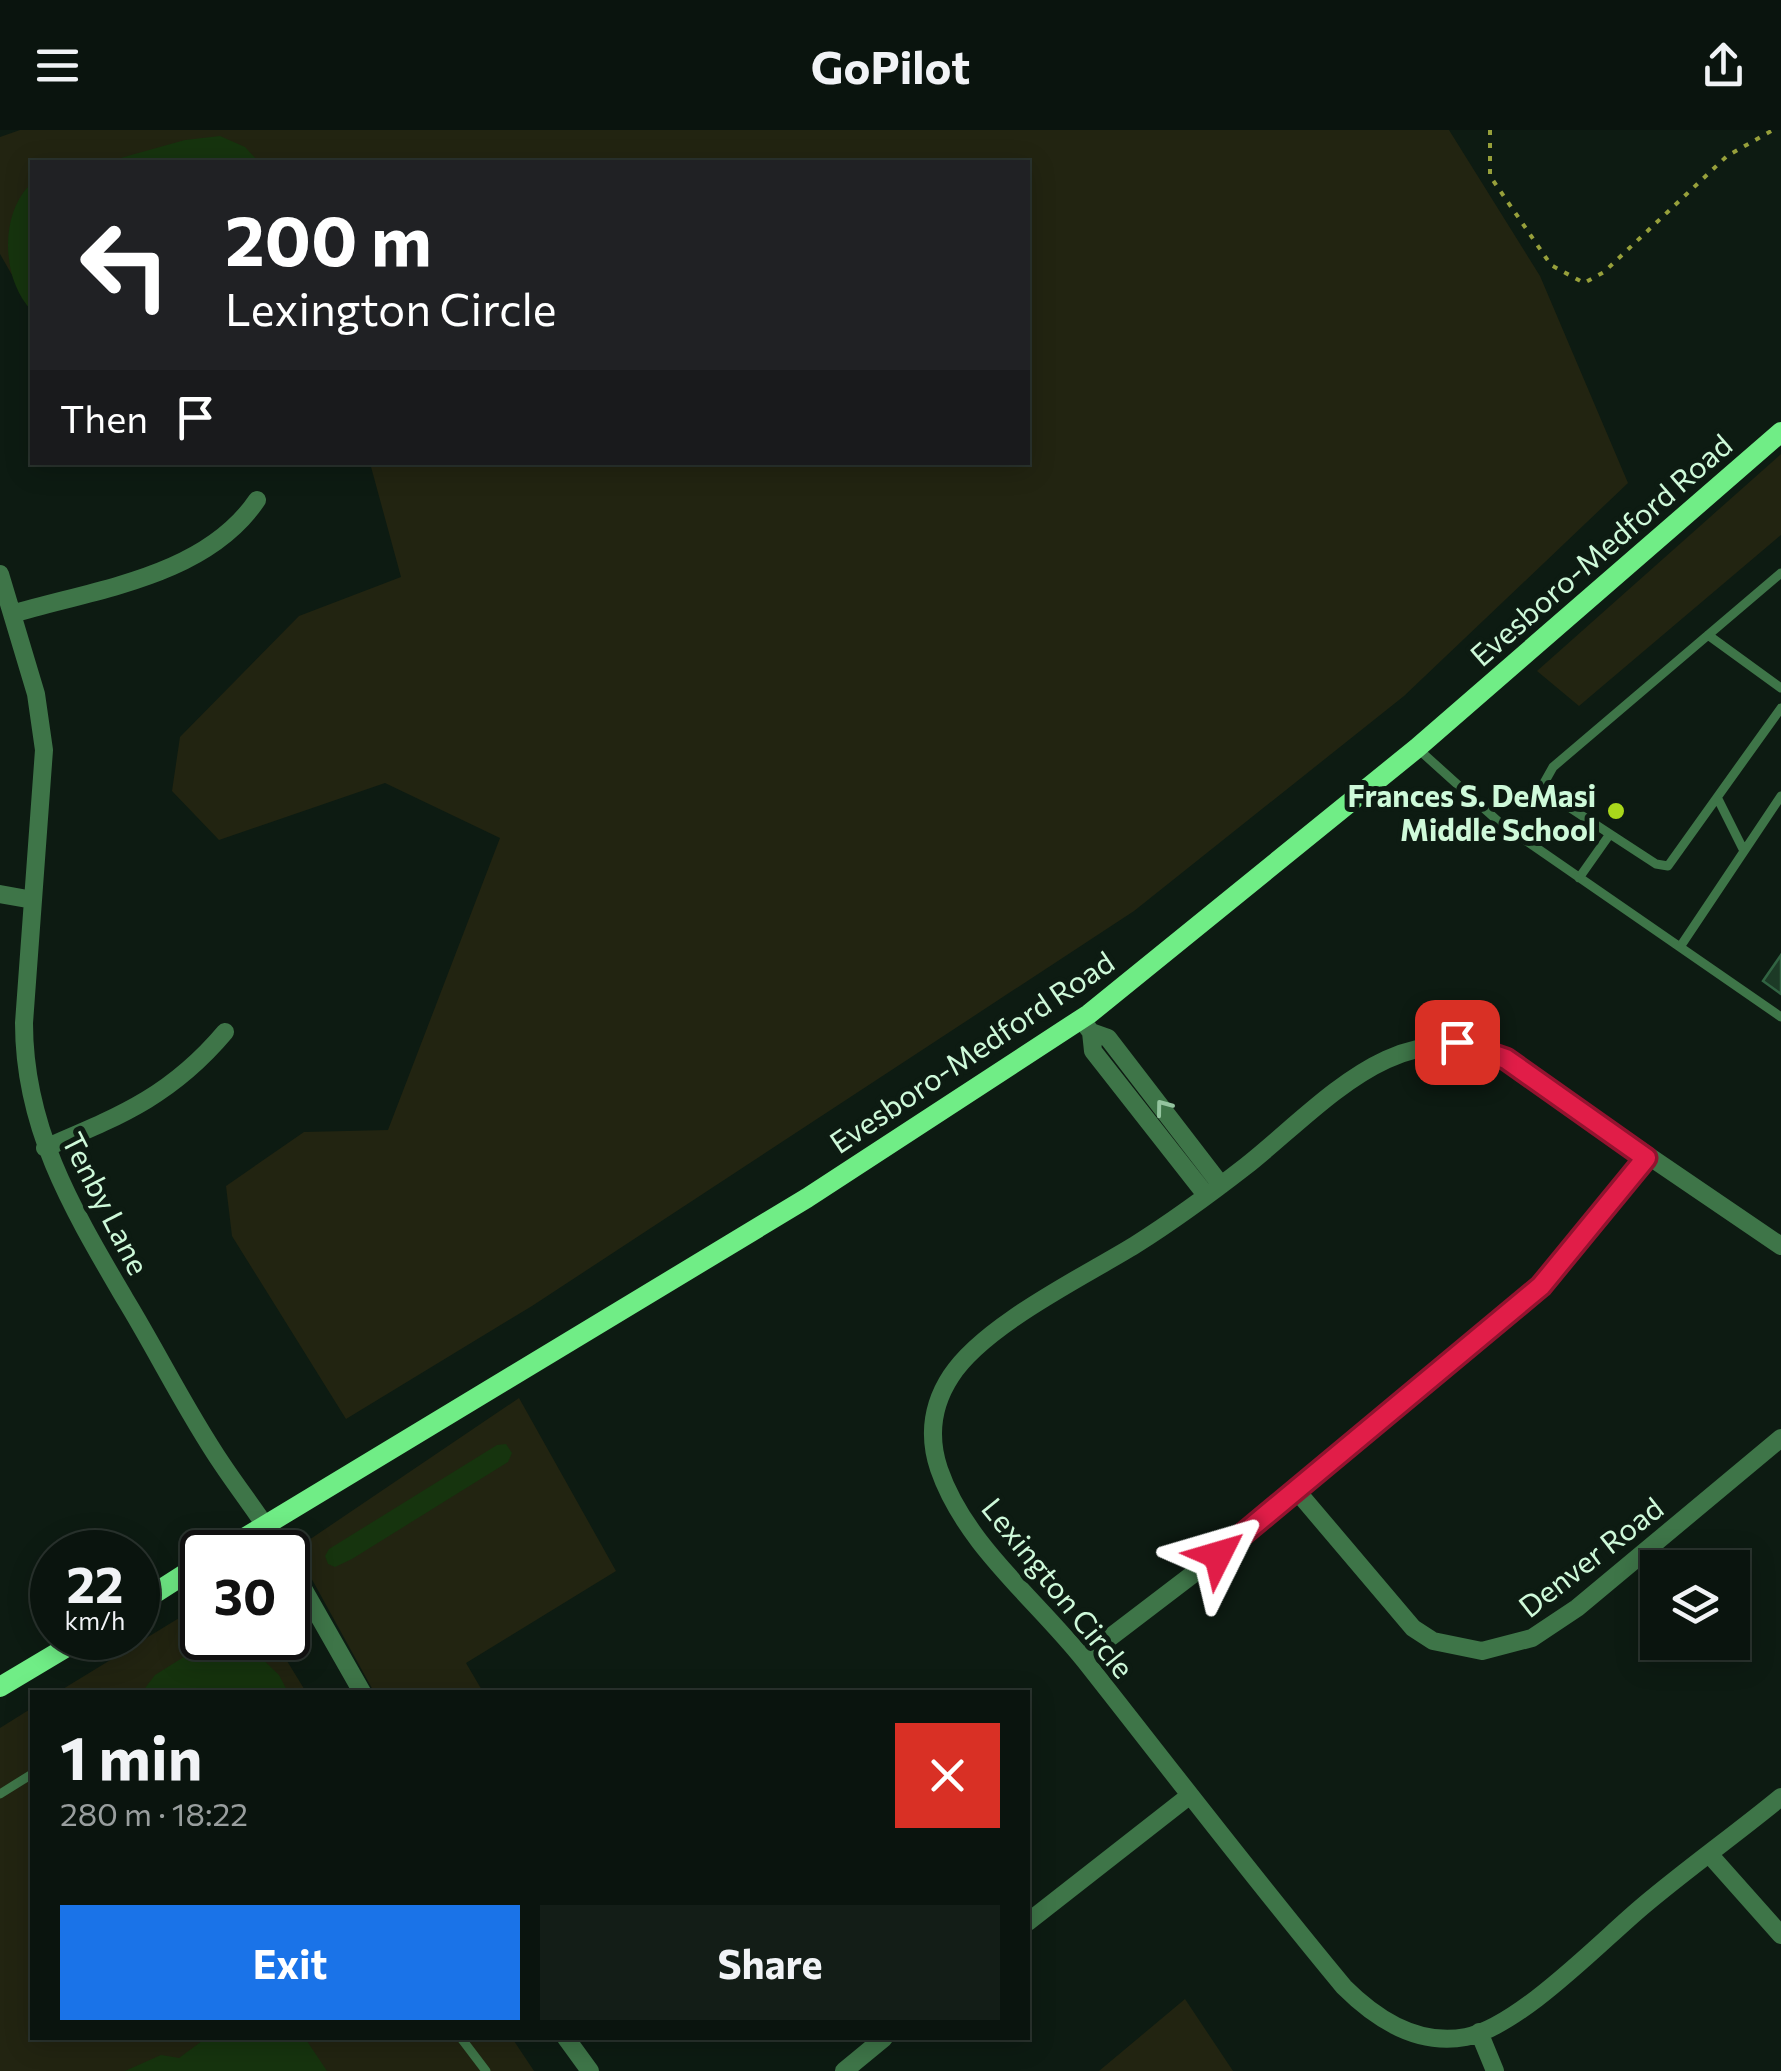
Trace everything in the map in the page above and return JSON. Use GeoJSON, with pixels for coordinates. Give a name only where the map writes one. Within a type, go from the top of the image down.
{"type":"FeatureCollection","features":[{"type":"Feature","properties":{"kind":"street","name":"Evesboro-Medford Road"},"geometry":{"type":"LineString","coordinates":[[257,1530],[1086,1026],[1417,748],[1781,432]]}},
{"type":"Feature","properties":{"kind":"street"},"geometry":{"type":"LineString","coordinates":[[12,614],[130,580],[200,553],[236,526],[258,500]]}},
{"type":"Feature","properties":{"kind":"street","name":"Tenby Lane"},"geometry":{"type":"LineString","coordinates":[[0,574],[36,694],[44,750],[25,1062],[44,1148],[94,1247],[222,1464],[269,1530]]}},
{"type":"Feature","properties":{"kind":"street"},"geometry":{"type":"LineString","coordinates":[[0,894],[33,900]]}},
{"type":"Feature","properties":{"kind":"street"},"geometry":{"type":"LineString","coordinates":[[1086,1026],[1108,1038],[1214,1190]]}},
{"type":"Feature","properties":{"kind":"street"},"geometry":{"type":"LineString","coordinates":[[44,1148],[164,1092],[199,1064],[226,1032]]}},
{"type":"Feature","properties":{"kind":"street","name":"Lexington Circle"},"geometry":{"type":"LineString","coordinates":[[1781,1246],[1646,1158],[1506,1059],[1470,1045],[1431,1042],[1408,1048],[1362,1073],[1214,1190],[965,1356],[938,1400],[932,1424],[940,1472],[964,1517],[1083,1658],[1189,1796],[1363,2006],[1384,2020],[1426,2036],[1447,2039],[1479,2032],[1553,1983],[1781,1797]]}},
{"type":"Feature","properties":{"kind":"street"},"geometry":{"type":"LineString","coordinates":[[1083,1658],[1296,1490],[1541,1286],[1646,1158]]}},
{"type":"Feature","properties":{"kind":"street","name":"Denver Road"},"geometry":{"type":"LineString","coordinates":[[1296,1490],[1413,1628],[1456,1648],[1482,1650],[1508,1647],[1556,1624],[1781,1438]]}},
{"type":"Feature","properties":{"kind":"street"},"geometry":{"type":"LineString","coordinates":[[310,1601],[361,1690]]}},
{"type":"Feature","properties":{"kind":"street"},"geometry":{"type":"LineString","coordinates":[[0,1688],[46,1660]]}},
{"type":"Feature","properties":{"kind":"street"},"geometry":{"type":"LineString","coordinates":[[1030,1920],[1189,1796]]}},
{"type":"Feature","properties":{"kind":"street"},"geometry":{"type":"LineString","coordinates":[[1709,1854],[1781,1936]]}},
{"type":"Feature","properties":{"kind":"street"},"geometry":{"type":"LineString","coordinates":[[1479,2032],[1494,2071]]}},
{"type":"Feature","properties":{"kind":"street"},"geometry":{"type":"LineString","coordinates":[[567,2040],[590,2071]]}},
{"type":"Feature","properties":{"kind":"street"},"geometry":{"type":"LineString","coordinates":[[844,2071],[882,2040]]}},
{"type":"Feature","properties":{"kind":"lane"},"geometry":{"type":"LineString","coordinates":[[1781,573],[1554,766],[1544,783],[1549,794],[1656,864],[1668,866],[1781,708]]}},
{"type":"Feature","properties":{"kind":"lane"},"geometry":{"type":"LineString","coordinates":[[1708,635],[1781,688]]}},
{"type":"Feature","properties":{"kind":"lane"},"geometry":{"type":"LineString","coordinates":[[1417,748],[1499,822],[1781,1017]]}},
{"type":"Feature","properties":{"kind":"lane"},"geometry":{"type":"LineString","coordinates":[[1680,947],[1781,796]]}},
{"type":"Feature","properties":{"kind":"lane"},"geometry":{"type":"LineString","coordinates":[[1718,799],[1744,852]]}},
{"type":"Feature","properties":{"kind":"lane"},"geometry":{"type":"LineString","coordinates":[[1580,878],[1610,834]]}},
{"type":"Feature","properties":{"kind":"lane"},"geometry":{"type":"LineString","coordinates":[[0,1794],[30,1775]]}},
{"type":"Feature","properties":{"kind":"lane"},"geometry":{"type":"LineString","coordinates":[[463,2040],[486,2071]]}},
{"type":"Feature","properties":{"kind":"path"},"geometry":{"type":"LineString","coordinates":[[1490,130],[1490,176],[1551,264],[1566,277],[1584,283],[1604,272],[1727,156],[1773,130]]}},
{"type":"Feature","properties":{"kind":"shaded area"},"geometry":{"type":"Polygon","coordinates":[[[20,130],[1449,130],[1540,276],[1628,483],[1404,696],[1134,911],[532,1306],[346,1419],[232,1236],[226,1186],[304,1132],[388,1130],[500,838],[385,783],[219,840],[172,791],[180,737],[299,616],[401,577],[371,465],[1030,465],[1030,160],[30,160],[30,306],[0,254],[0,137],[20,130]]]}},
{"type":"Feature","properties":{"kind":"shaded area"},"geometry":{"type":"Polygon","coordinates":[[[220,136],[245,147],[257,160],[113,160],[185,140],[220,136]]]}},
{"type":"Feature","properties":{"kind":"shaded area"},"geometry":{"type":"Polygon","coordinates":[[[30,185],[30,308],[14,281],[8,245],[14,210],[30,185]]]}},
{"type":"Feature","properties":{"kind":"shaded area"},"geometry":{"type":"Polygon","coordinates":[[[1781,454],[1781,535],[1579,706],[1537,671],[1781,454]]]}},
{"type":"Feature","properties":{"kind":"shaded area"},"geometry":{"type":"Polygon","coordinates":[[[519,1398],[616,1571],[466,1663],[482,1690],[373,1690],[310,1576],[310,1539],[519,1398]]]}},
{"type":"Feature","properties":{"kind":"shaded area"},"geometry":{"type":"Polygon","coordinates":[[[506,1444],[512,1453],[508,1462],[352,1559],[335,1567],[328,1564],[325,1556],[329,1549],[497,1445],[506,1444]]]}},
{"type":"Feature","properties":{"kind":"shaded area"},"geometry":{"type":"Polygon","coordinates":[[[180,1617],[180,1660],[286,1660],[305,1690],[61,1690],[110,1660],[160,1660],[160,1630],[180,1617]]]}},
{"type":"Feature","properties":{"kind":"shaded area"},"geometry":{"type":"Polygon","coordinates":[[[180,1659],[264,1660],[287,1690],[144,1690],[155,1675],[180,1659]]]}},
{"type":"Feature","properties":{"kind":"shaded area"},"geometry":{"type":"Polygon","coordinates":[[[30,1709],[30,2040],[513,2040],[534,2071],[0,2071],[0,1728],[30,1709]]]}},
{"type":"Feature","properties":{"kind":"shaded area"},"geometry":{"type":"Polygon","coordinates":[[[1185,1999],[1233,2071],[1099,2071],[1185,1999]]]}},
{"type":"Feature","properties":{"kind":"shaded area"},"geometry":{"type":"Polygon","coordinates":[[[203,2040],[306,2040],[327,2071],[125,2071],[161,2055],[179,2058],[203,2040]]]}},
{"type":"Feature","properties":{"kind":"building"},"geometry":{"type":"Polygon","coordinates":[[[1781,955],[1781,994],[1763,981],[1781,955]]]}},
{"type":"Feature","properties":{"kind":"place","name":"Frances S. DeMasi Middle School"},"geometry":{"type":"Point","coordinates":[1616,811]}},
{"type":"Feature","properties":{"kind":"route"},"geometry":{"type":"LineString","coordinates":[[1218,1555],[1541,1286],[1608,1210],[1646,1158],[1506,1059],[1457,1042]]}}]}
